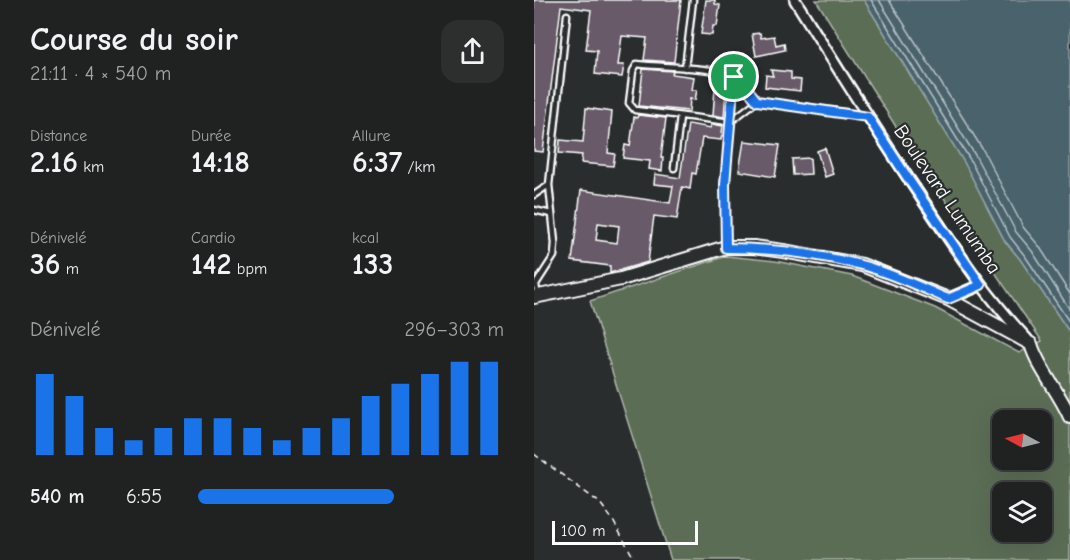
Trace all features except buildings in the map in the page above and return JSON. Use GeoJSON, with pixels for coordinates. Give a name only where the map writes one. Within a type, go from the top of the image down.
{"type":"FeatureCollection","features":[{"type":"Feature","properties":{"kind":"street","name":"Boulevard Lumumba"},"geometry":{"type":"LineString","coordinates":[[795,0],[909,180],[981,285],[1001,312],[1031,344],[1035,356],[1061,397],[1070,417]]}},
{"type":"Feature","properties":{"kind":"street"},"geometry":{"type":"LineString","coordinates":[[538,296],[621,279],[726,248],[754,248],[862,265],[948,299],[1031,344]]}},
{"type":"Feature","properties":{"kind":"street"},"geometry":{"type":"LineString","coordinates":[[948,299],[981,285]]}},
{"type":"Feature","properties":{"kind":"lane"},"geometry":{"type":"LineString","coordinates":[[685,68],[693,0]]}},
{"type":"Feature","properties":{"kind":"lane"},"geometry":{"type":"LineString","coordinates":[[538,296],[536,284],[554,256],[555,243],[549,185],[567,15]]}},
{"type":"Feature","properties":{"kind":"lane"},"geometry":{"type":"LineString","coordinates":[[757,101],[730,122],[635,110],[629,103],[633,71],[637,64],[722,73],[734,77],[757,101],[868,117]]}},
{"type":"Feature","properties":{"kind":"lane"},"geometry":{"type":"LineString","coordinates":[[726,248],[725,184],[734,77]]}},
{"type":"Feature","properties":{"kind":"lane"},"geometry":{"type":"LineString","coordinates":[[674,168],[680,117]]}},
{"type":"Feature","properties":{"kind":"lane"},"geometry":{"type":"LineString","coordinates":[[534,195],[549,185]]}},
{"type":"Feature","properties":{"kind":"lane"},"geometry":{"type":"LineString","coordinates":[[534,210],[551,214]]}},
{"type":"Feature","properties":{"kind":"path"},"geometry":{"type":"LineString","coordinates":[[534,454],[600,503],[612,519],[635,560]]}},
{"type":"Feature","properties":{"kind":"green space"},"geometry":{"type":"Polygon","coordinates":[[[816,0],[864,0],[964,162],[1005,241],[1020,259],[1070,333],[1070,560],[671,560],[590,301],[726,256],[775,261],[852,276],[935,308],[1019,353],[1042,341],[905,141],[816,0]]]}},
{"type":"Feature","properties":{"kind":"water"},"geometry":{"type":"Polygon","coordinates":[[[864,0],[1070,0],[1070,333],[1020,259],[1005,241],[964,162],[864,0]]]}},
{"type":"Feature","properties":{"kind":"route"},"geometry":{"type":"LineString","coordinates":[[734,77],[757,101],[868,117],[981,285],[948,299],[862,265],[783,251],[726,248],[725,184],[734,77]]}}]}
